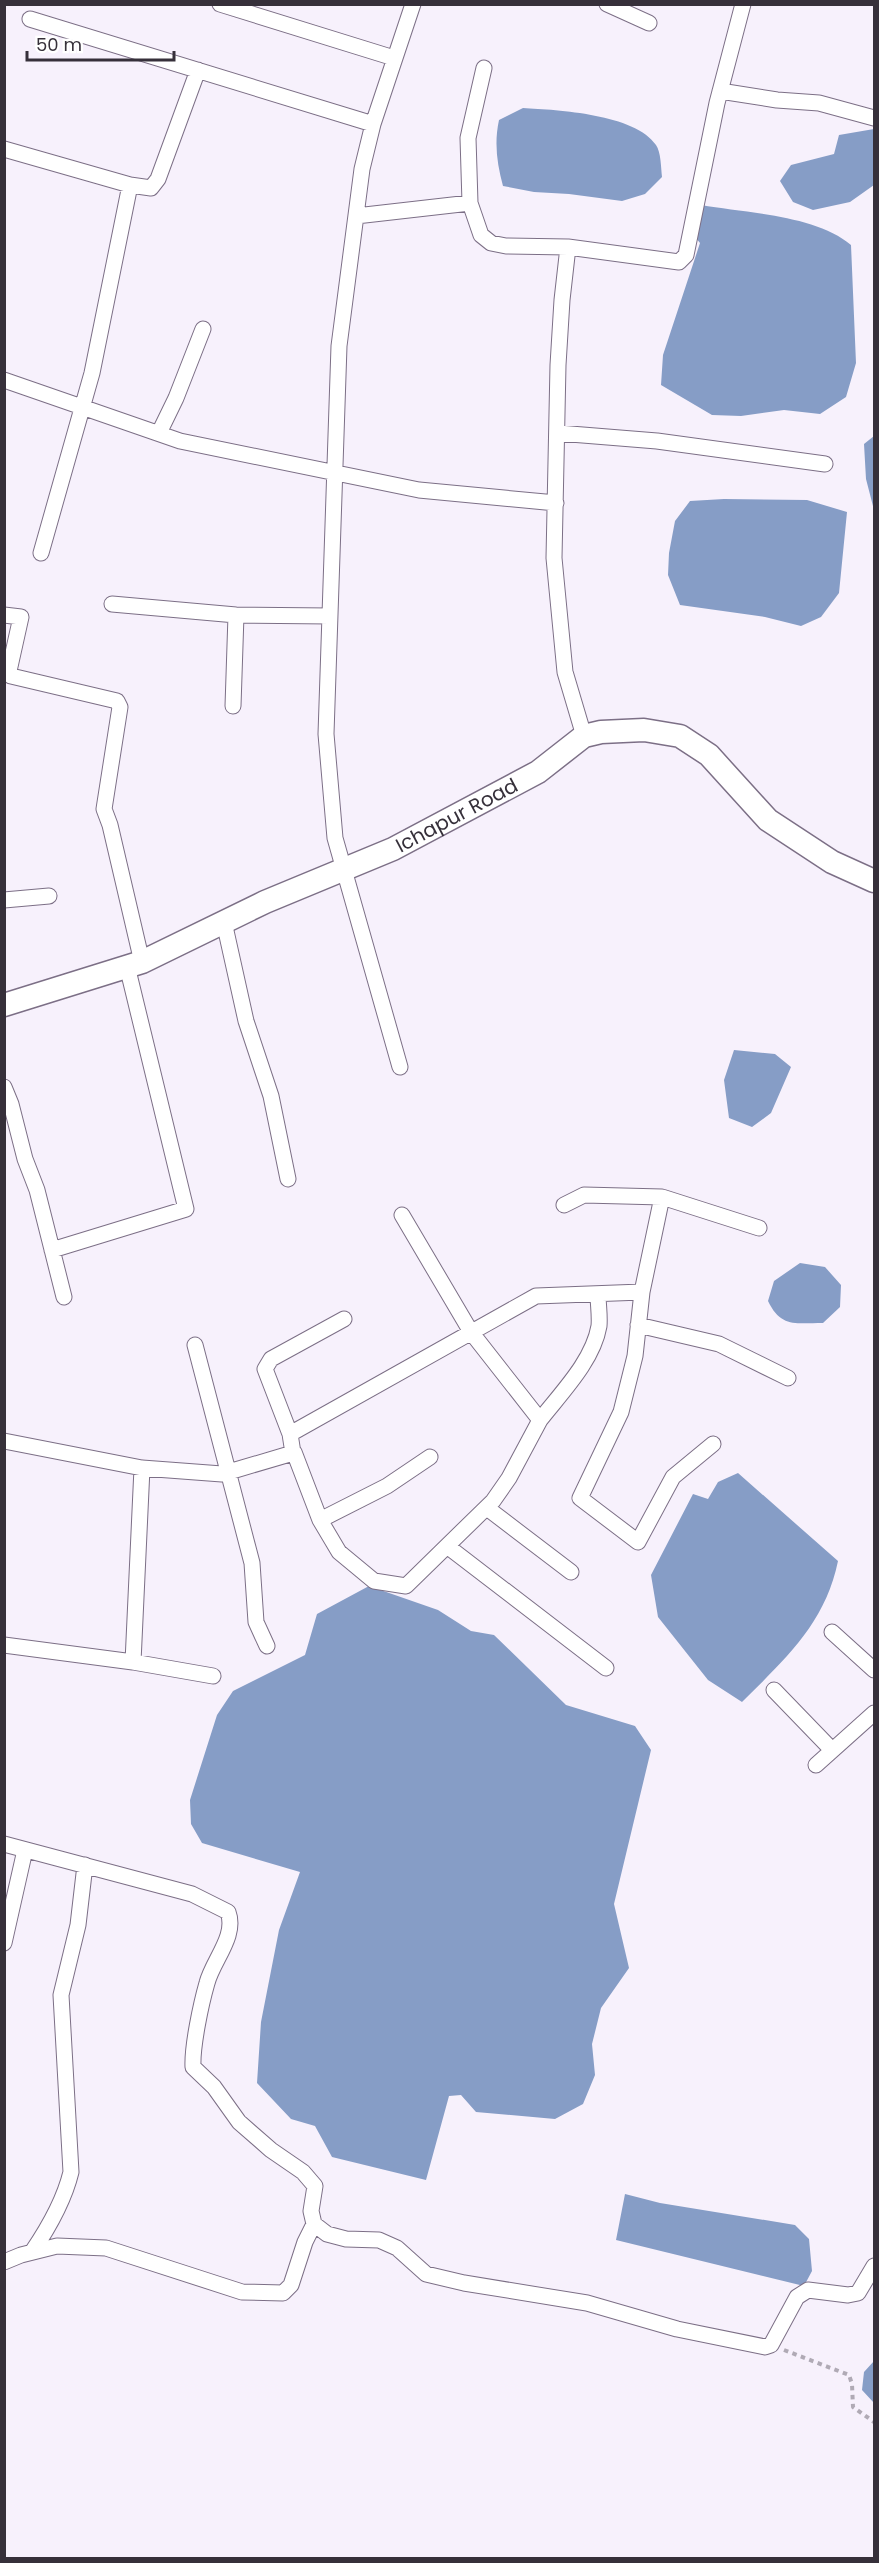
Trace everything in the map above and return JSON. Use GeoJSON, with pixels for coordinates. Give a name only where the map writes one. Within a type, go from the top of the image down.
{"type":"FeatureCollection","features":[{"type":"Feature","properties":{"kind":"street"},"geometry":{"type":"LineString","coordinates":[[220,4],[394,58]]}},
{"type":"Feature","properties":{"kind":"street"},"geometry":{"type":"LineString","coordinates":[[400,1067],[336,838],[326,734],[339,346],[362,169],[373,124],[413,4]]}},
{"type":"Feature","properties":{"kind":"street"},"geometry":{"type":"LineString","coordinates":[[607,4],[649,22]]}},
{"type":"Feature","properties":{"kind":"street"},"geometry":{"type":"LineString","coordinates":[[484,68],[468,138],[470,203],[481,235],[491,243],[506,246],[568,247],[671,262],[682,260],[686,255],[720,91],[743,4]]}},
{"type":"Feature","properties":{"kind":"street"},"geometry":{"type":"LineString","coordinates":[[30,19],[373,124]]}},
{"type":"Feature","properties":{"kind":"street"},"geometry":{"type":"LineString","coordinates":[[4,149],[130,185],[151,188],[158,179],[198,70]]}},
{"type":"Feature","properties":{"kind":"street"},"geometry":{"type":"LineString","coordinates":[[720,91],[777,100],[819,103],[874,118]]}},
{"type":"Feature","properties":{"kind":"street"},"geometry":{"type":"LineString","coordinates":[[41,553],[92,374],[130,185]]}},
{"type":"Feature","properties":{"kind":"street"},"geometry":{"type":"LineString","coordinates":[[356,216],[470,203]]}},
{"type":"Feature","properties":{"kind":"street"},"geometry":{"type":"LineString","coordinates":[[568,247],[561,311],[554,558],[565,672],[584,736]]}},
{"type":"Feature","properties":{"kind":"street"},"geometry":{"type":"LineString","coordinates":[[159,433],[204,329]]}},
{"type":"Feature","properties":{"kind":"street"},"geometry":{"type":"LineString","coordinates":[[4,381],[180,441],[419,490],[556,503]]}},
{"type":"Feature","properties":{"kind":"street"},"geometry":{"type":"LineString","coordinates":[[558,433],[657,441],[825,464]]}},
{"type":"Feature","properties":{"kind":"street"},"geometry":{"type":"LineString","coordinates":[[112,604],[236,615],[330,616]]}},
{"type":"Feature","properties":{"kind":"street"},"geometry":{"type":"LineString","coordinates":[[4,615],[21,617],[9,671],[11,676],[117,701],[120,707],[104,809],[110,825],[134,964],[186,1209],[52,1250]]}},
{"type":"Feature","properties":{"kind":"street"},"geometry":{"type":"LineString","coordinates":[[233,706],[236,615]]}},
{"type":"Feature","properties":{"kind":"street","name":"Ichapur Road"},"geometry":{"type":"LineString","coordinates":[[4,1005],[134,964],[224,922],[393,849],[538,772],[584,736],[601,732],[644,730],[680,736],[709,755],[768,820],[832,862],[874,881]]}},
{"type":"Feature","properties":{"kind":"street"},"geometry":{"type":"LineString","coordinates":[[4,900],[49,896]]}},
{"type":"Feature","properties":{"kind":"street"},"geometry":{"type":"LineString","coordinates":[[224,922],[246,1021],[271,1096],[288,1179]]}},
{"type":"Feature","properties":{"kind":"street"},"geometry":{"type":"LineString","coordinates":[[4,1087],[11,1104],[25,1159],[37,1190],[64,1297]]}},
{"type":"Feature","properties":{"kind":"street"},"geometry":{"type":"LineString","coordinates":[[564,1205],[584,1196],[662,1197],[759,1228]]}},
{"type":"Feature","properties":{"kind":"street"},"geometry":{"type":"LineString","coordinates":[[662,1197],[642,1292],[635,1356],[621,1412],[580,1498],[639,1542],[673,1477],[713,1444]]}},
{"type":"Feature","properties":{"kind":"street"},"geometry":{"type":"LineString","coordinates":[[402,1215],[471,1332],[540,1420]]}},
{"type":"Feature","properties":{"kind":"street"},"geometry":{"type":"LineString","coordinates":[[290,1434],[536,1296],[642,1292]]}},
{"type":"Feature","properties":{"kind":"street"},"geometry":{"type":"LineString","coordinates":[[344,1319],[272,1359],[264,1369],[320,1520],[339,1552],[374,1581],[406,1586],[487,1508],[509,1478],[540,1420],[581,1365],[594,1341],[599,1325],[598,1294]]}},
{"type":"Feature","properties":{"kind":"street"},"geometry":{"type":"LineString","coordinates":[[638,1325],[718,1344],[788,1378]]}},
{"type":"Feature","properties":{"kind":"street"},"geometry":{"type":"LineString","coordinates":[[195,1345],[252,1563],[256,1622],[267,1646]]}},
{"type":"Feature","properties":{"kind":"street"},"geometry":{"type":"LineString","coordinates":[[4,1441],[142,1468],[230,1474],[294,1452]]}},
{"type":"Feature","properties":{"kind":"street"},"geometry":{"type":"LineString","coordinates":[[320,1520],[387,1486],[430,1457]]}},
{"type":"Feature","properties":{"kind":"street"},"geometry":{"type":"LineString","coordinates":[[133,1662],[142,1468]]}},
{"type":"Feature","properties":{"kind":"street"},"geometry":{"type":"LineString","coordinates":[[487,1508],[570,1572]]}},
{"type":"Feature","properties":{"kind":"street"},"geometry":{"type":"LineString","coordinates":[[447,1546],[606,1668]]}},
{"type":"Feature","properties":{"kind":"street"},"geometry":{"type":"LineString","coordinates":[[832,1632],[874,1670]]}},
{"type":"Feature","properties":{"kind":"street"},"geometry":{"type":"LineString","coordinates":[[4,1645],[133,1662],[213,1676]]}},
{"type":"Feature","properties":{"kind":"street"},"geometry":{"type":"LineString","coordinates":[[774,1690],[832,1750]]}},
{"type":"Feature","properties":{"kind":"street"},"geometry":{"type":"LineString","coordinates":[[816,1765],[874,1713]]}},
{"type":"Feature","properties":{"kind":"street"},"geometry":{"type":"LineString","coordinates":[[4,1844],[192,1894],[228,1912],[230,1929],[207,1981],[192,2052],[193,2067],[214,2087],[238,2122],[303,2172],[315,2186],[311,2211],[314,2224],[327,2234],[346,2239],[379,2240],[396,2248],[426,2274],[464,2283],[586,2303],[677,2329],[765,2347],[771,2345],[802,2292],[808,2290],[848,2295],[858,2292],[874,2266]]}},
{"type":"Feature","properties":{"kind":"street"},"geometry":{"type":"LineString","coordinates":[[4,1943],[25,1850]]}},
{"type":"Feature","properties":{"kind":"street"},"geometry":{"type":"LineString","coordinates":[[32,2252],[50,2225],[72,2172],[61,1995],[78,1925],[85,1865]]}},
{"type":"Feature","properties":{"kind":"street"},"geometry":{"type":"LineString","coordinates":[[4,2262],[57,2246],[106,2248],[242,2292],[283,2292],[291,2285],[305,2242],[314,2224]]}},
{"type":"Feature","properties":{"kind":"path"},"geometry":{"type":"LineString","coordinates":[[771,2345],[849,2375],[853,2407],[874,2422]]}},
{"type":"Feature","properties":{"kind":"water"},"geometry":{"type":"Polygon","coordinates":[[[523,108],[575,112],[631,126],[646,135],[658,148],[662,177],[645,194],[622,201],[534,192],[503,186],[497,153],[499,120],[523,108]]]}},
{"type":"Feature","properties":{"kind":"water"},"geometry":{"type":"Polygon","coordinates":[[[874,129],[874,185],[850,202],[813,210],[793,202],[780,181],[791,165],[834,154],[839,135],[874,129]]]}},
{"type":"Feature","properties":{"kind":"water"},"geometry":{"type":"Polygon","coordinates":[[[701,205],[800,221],[836,235],[851,245],[856,363],[846,397],[820,414],[784,410],[741,416],[712,415],[661,385],[663,355],[700,243],[691,232],[701,205]]]}},
{"type":"Feature","properties":{"kind":"water"},"geometry":{"type":"Polygon","coordinates":[[[874,436],[874,510],[866,479],[864,444],[874,436]]]}},
{"type":"Feature","properties":{"kind":"water"},"geometry":{"type":"Polygon","coordinates":[[[807,500],[847,512],[839,593],[821,617],[801,626],[765,617],[680,605],[668,575],[669,553],[675,521],[690,501],[807,500]]]}},
{"type":"Feature","properties":{"kind":"water"},"geometry":{"type":"Polygon","coordinates":[[[734,1050],[775,1054],[791,1067],[771,1113],[752,1127],[729,1118],[724,1080],[734,1050]]]}},
{"type":"Feature","properties":{"kind":"water"},"geometry":{"type":"Polygon","coordinates":[[[800,1263],[825,1267],[841,1285],[840,1307],[823,1323],[797,1323],[784,1320],[778,1316],[768,1301],[774,1281],[800,1263]]]}},
{"type":"Feature","properties":{"kind":"water"},"geometry":{"type":"Polygon","coordinates":[[[738,1473],[838,1561],[824,1604],[813,1622],[788,1655],[742,1702],[708,1680],[658,1617],[651,1575],[693,1494],[708,1499],[718,1482],[738,1473]]]}},
{"type":"Feature","properties":{"kind":"water"},"geometry":{"type":"Polygon","coordinates":[[[369,1586],[438,1610],[471,1631],[494,1635],[566,1705],[635,1726],[651,1750],[614,1904],[629,1968],[601,2008],[592,2044],[595,2075],[583,2104],[555,2119],[476,2112],[461,2095],[449,2096],[426,2180],[332,2157],[315,2126],[291,2119],[257,2083],[261,2022],[279,1930],[300,1872],[202,1843],[191,1824],[190,1800],[217,1715],[233,1691],[305,1655],[317,1614],[369,1586]]]}},
{"type":"Feature","properties":{"kind":"water"},"geometry":{"type":"Polygon","coordinates":[[[625,2194],[660,2203],[795,2225],[809,2239],[812,2271],[804,2286],[616,2240],[625,2194]]]}},
{"type":"Feature","properties":{"kind":"water"},"geometry":{"type":"Polygon","coordinates":[[[874,2361],[874,2403],[862,2390],[864,2372],[874,2361]]]}}]}
